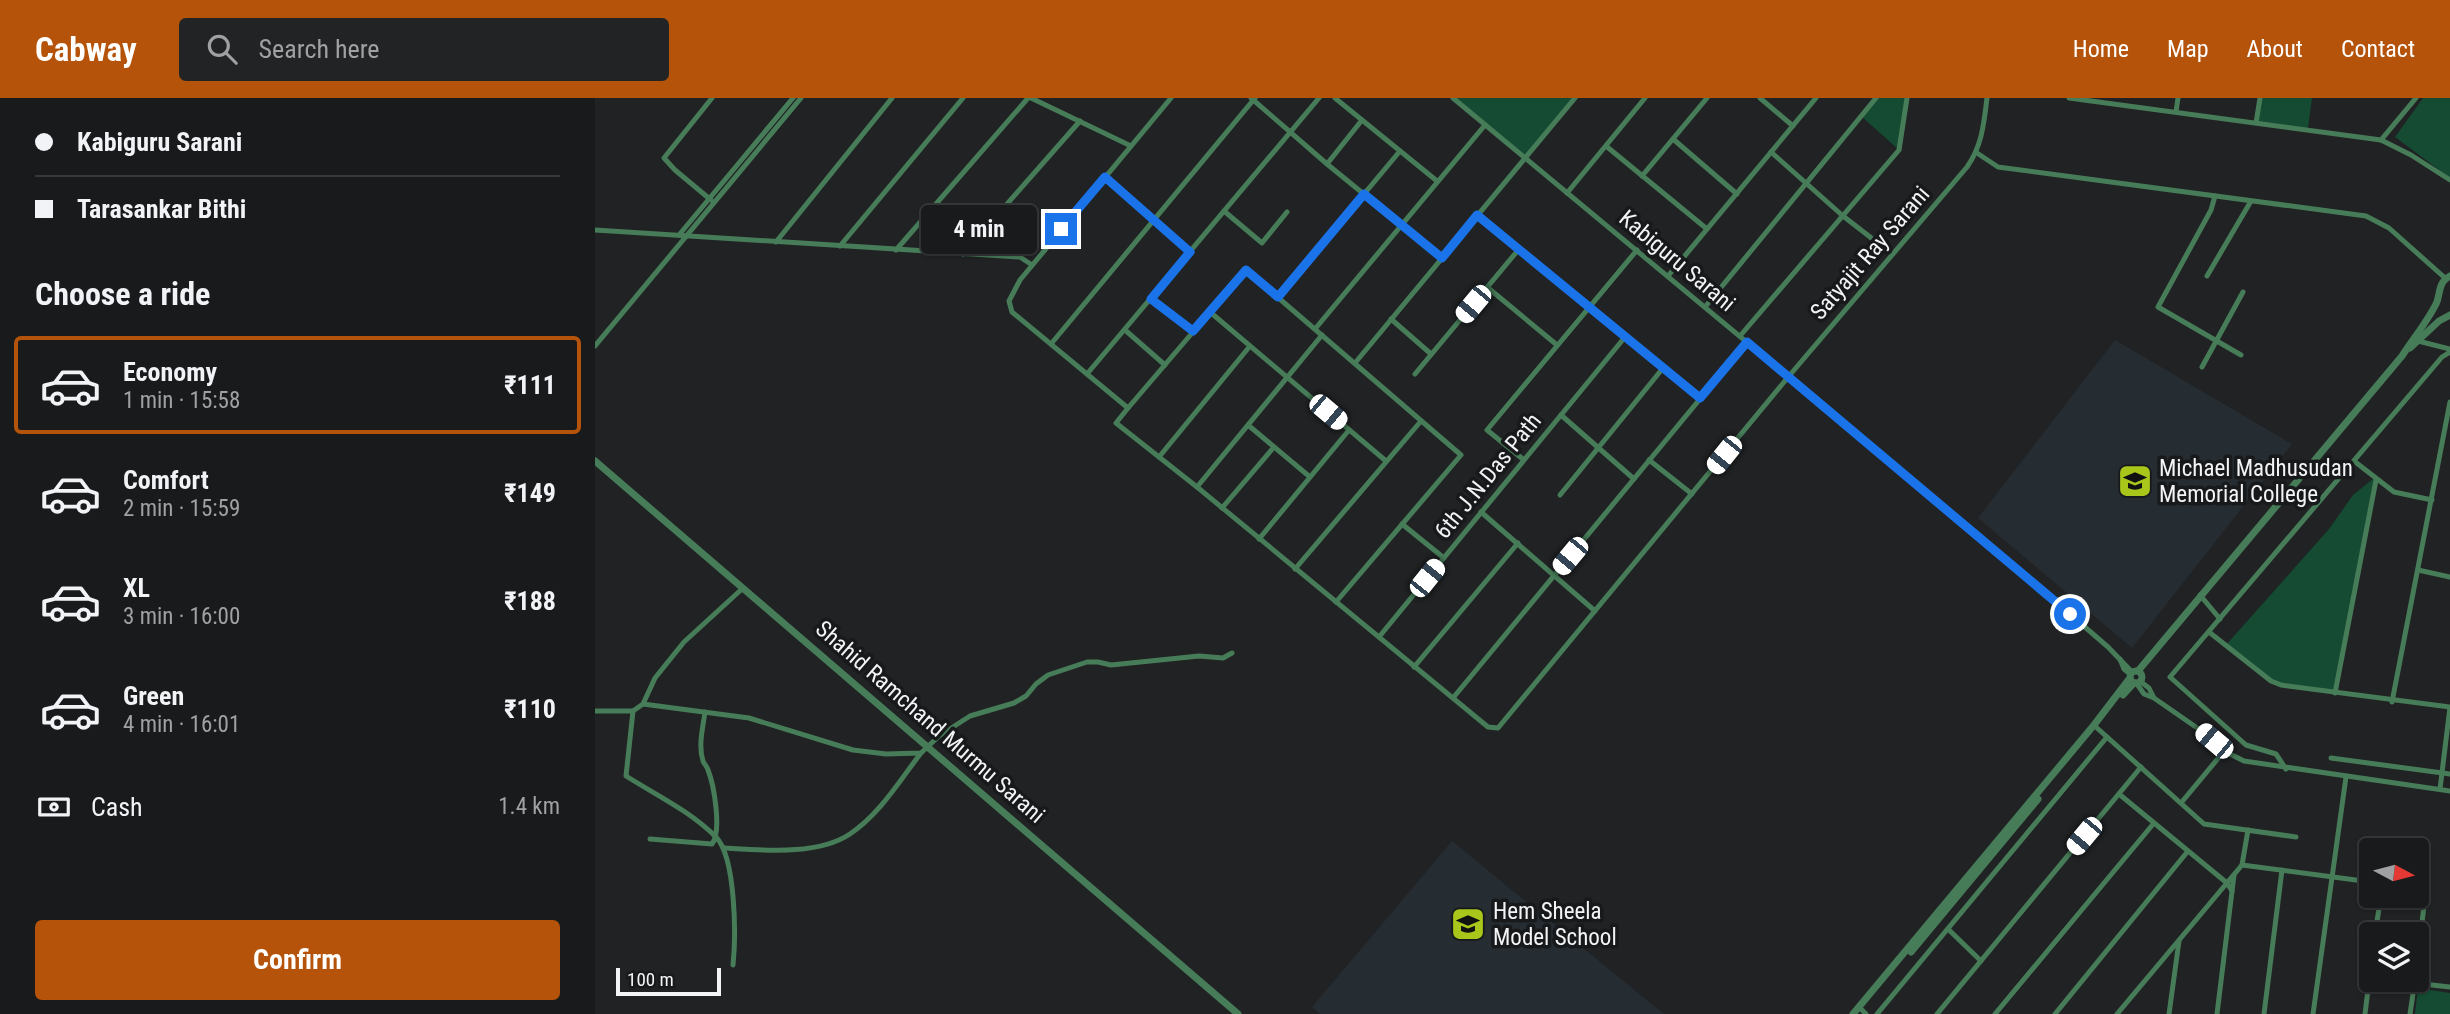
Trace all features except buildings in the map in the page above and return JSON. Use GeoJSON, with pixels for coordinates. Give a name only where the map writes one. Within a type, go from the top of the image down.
{"type":"FeatureCollection","features":[{"type":"Feature","properties":{"kind":"street"},"geometry":{"type":"LineString","coordinates":[[712,98],[664,158],[712,201]]}},
{"type":"Feature","properties":{"kind":"street"},"geometry":{"type":"LineString","coordinates":[[595,346],[687,236],[793,98]]}},
{"type":"Feature","properties":{"kind":"street"},"geometry":{"type":"LineString","coordinates":[[679,235],[801,98]]}},
{"type":"Feature","properties":{"kind":"street"},"geometry":{"type":"LineString","coordinates":[[776,242],[892,98]]}},
{"type":"Feature","properties":{"kind":"street"},"geometry":{"type":"LineString","coordinates":[[840,246],[963,98]]}},
{"type":"Feature","properties":{"kind":"street"},"geometry":{"type":"LineString","coordinates":[[896,250],[1029,98],[1131,146]]}},
{"type":"Feature","properties":{"kind":"street"},"geometry":{"type":"LineString","coordinates":[[1128,408],[1012,312],[1009,301],[1032,265],[1171,98]]}},
{"type":"Feature","properties":{"kind":"street"},"geometry":{"type":"LineString","coordinates":[[1087,374],[1319,98]]}},
{"type":"Feature","properties":{"kind":"street"},"geometry":{"type":"LineString","coordinates":[[1335,98],[1437,181]]}},
{"type":"Feature","properties":{"kind":"street","name":"Kabiguru Sarani"},"geometry":{"type":"LineString","coordinates":[[1453,98],[1985,541],[2120,659],[2124,668],[2149,688],[2154,698],[2225,750],[2244,761],[2287,769],[2450,791]]}},
{"type":"Feature","properties":{"kind":"street"},"geometry":{"type":"LineString","coordinates":[[1563,98],[1569,106]]}},
{"type":"Feature","properties":{"kind":"street"},"geometry":{"type":"LineString","coordinates":[[1355,363],[1575,98]]}},
{"type":"Feature","properties":{"kind":"street"},"geometry":{"type":"LineString","coordinates":[[1567,193],[1645,98]]}},
{"type":"Feature","properties":{"kind":"street"},"geometry":{"type":"LineString","coordinates":[[1642,176],[1707,98]]}},
{"type":"Feature","properties":{"kind":"street"},"geometry":{"type":"LineString","coordinates":[[1760,98],[1793,126]]}},
{"type":"Feature","properties":{"kind":"street"},"geometry":{"type":"LineString","coordinates":[[1668,276],[1816,98]]}},
{"type":"Feature","properties":{"kind":"street"},"geometry":{"type":"LineString","coordinates":[[1705,307],[1877,98]]}},
{"type":"Feature","properties":{"kind":"street"},"geometry":{"type":"LineString","coordinates":[[1740,336],[1899,150],[1907,98]]}},
{"type":"Feature","properties":{"kind":"street"},"geometry":{"type":"LineString","coordinates":[[1987,98],[1977,153],[1998,167],[2367,216],[2389,228],[2448,277],[2439,288],[2437,302],[2402,356]]}},
{"type":"Feature","properties":{"kind":"street"},"geometry":{"type":"LineString","coordinates":[[2069,98],[2122,102],[2381,140],[2450,180]]}},
{"type":"Feature","properties":{"kind":"street"},"geometry":{"type":"LineString","coordinates":[[2176,112],[2178,98]]}},
{"type":"Feature","properties":{"kind":"street"},"geometry":{"type":"LineString","coordinates":[[2256,123],[2260,98]]}},
{"type":"Feature","properties":{"kind":"street"},"geometry":{"type":"LineString","coordinates":[[2381,140],[2416,98]]}},
{"type":"Feature","properties":{"kind":"street"},"geometry":{"type":"LineString","coordinates":[[1051,344],[1253,99],[1327,164],[1442,258]]}},
{"type":"Feature","properties":{"kind":"street"},"geometry":{"type":"LineString","coordinates":[[1327,164],[1362,120]]}},
{"type":"Feature","properties":{"kind":"street"},"geometry":{"type":"LineString","coordinates":[[963,254],[1080,121]]}},
{"type":"Feature","properties":{"kind":"street"},"geometry":{"type":"LineString","coordinates":[[1315,329],[1485,125]]}},
{"type":"Feature","properties":{"kind":"street"},"geometry":{"type":"LineString","coordinates":[[1673,139],[1737,194]]}},
{"type":"Feature","properties":{"kind":"street"},"geometry":{"type":"LineString","coordinates":[[1606,146],[1707,229]]}},
{"type":"Feature","properties":{"kind":"street"},"geometry":{"type":"LineString","coordinates":[[1278,297],[1400,151]]}},
{"type":"Feature","properties":{"kind":"street"},"geometry":{"type":"LineString","coordinates":[[1771,152],[1892,254]]}},
{"type":"Feature","properties":{"kind":"street","name":"Satyajit Ray Sarani"},"geometry":{"type":"LineString","coordinates":[[1453,698],[1488,727],[1498,728],[1977,153]]}},
{"type":"Feature","properties":{"kind":"street"},"geometry":{"type":"LineString","coordinates":[[1105,177],[1190,252]]}},
{"type":"Feature","properties":{"kind":"street"},"geometry":{"type":"LineString","coordinates":[[2215,196],[2211,210],[2158,307],[2241,355]]}},
{"type":"Feature","properties":{"kind":"street"},"geometry":{"type":"LineString","coordinates":[[2207,276],[2251,201]]}},
{"type":"Feature","properties":{"kind":"street"},"geometry":{"type":"LineString","coordinates":[[1224,211],[1262,243],[1287,212]]}},
{"type":"Feature","properties":{"kind":"street"},"geometry":{"type":"LineString","coordinates":[[1477,215],[1700,398]]}},
{"type":"Feature","properties":{"kind":"street"},"geometry":{"type":"LineString","coordinates":[[595,230],[1020,257],[1032,265]]}},
{"type":"Feature","properties":{"kind":"street"},"geometry":{"type":"LineString","coordinates":[[1415,374],[1519,250]]}},
{"type":"Feature","properties":{"kind":"street"},"geometry":{"type":"LineString","coordinates":[[1524,460],[1487,430],[1637,250]]}},
{"type":"Feature","properties":{"kind":"street"},"geometry":{"type":"LineString","coordinates":[[1336,602],[1461,455],[1246,270],[1116,424],[1197,487],[1295,569],[1453,698],[1747,342]]}},
{"type":"Feature","properties":{"kind":"street"},"geometry":{"type":"LineString","coordinates":[[1487,287],[1557,345]]}},
{"type":"Feature","properties":{"kind":"street"},"geometry":{"type":"LineString","coordinates":[[2202,368],[2243,292]]}},
{"type":"Feature","properties":{"kind":"street"},"geometry":{"type":"LineString","coordinates":[[1151,299],[1193,331]]}},
{"type":"Feature","properties":{"kind":"street"},"geometry":{"type":"LineString","coordinates":[[1860,1012],[2098,728],[2200,596],[2402,356],[2450,314],[2437,302]]}},
{"type":"Feature","properties":{"kind":"street"},"geometry":{"type":"LineString","coordinates":[[1210,312],[1386,461]]}},
{"type":"Feature","properties":{"kind":"street"},"geometry":{"type":"LineString","coordinates":[[1391,319],[1431,354]]}},
{"type":"Feature","properties":{"kind":"street"},"geometry":{"type":"LineString","coordinates":[[1125,330],[1165,365]]}},
{"type":"Feature","properties":{"kind":"street"},"geometry":{"type":"LineString","coordinates":[[1197,487],[1322,335]]}},
{"type":"Feature","properties":{"kind":"street","name":"6th J.N.Das Path"},"geometry":{"type":"LineString","coordinates":[[1378,637],[1625,337]]}},
{"type":"Feature","properties":{"kind":"street"},"geometry":{"type":"LineString","coordinates":[[2418,341],[2450,351]]}},
{"type":"Feature","properties":{"kind":"street"},"geometry":{"type":"LineString","coordinates":[[1159,457],[1250,346]]}},
{"type":"Feature","properties":{"kind":"street"},"geometry":{"type":"LineString","coordinates":[[2287,769],[2276,754],[2246,745],[2170,677],[2450,351]]}},
{"type":"Feature","properties":{"kind":"street"},"geometry":{"type":"LineString","coordinates":[[1560,495],[1663,368]]}},
{"type":"Feature","properties":{"kind":"street"},"geometry":{"type":"LineString","coordinates":[[2392,702],[2432,500],[2448,434],[2450,402]]}},
{"type":"Feature","properties":{"kind":"street"},"geometry":{"type":"LineString","coordinates":[[1561,415],[1633,480]]}},
{"type":"Feature","properties":{"kind":"street"},"geometry":{"type":"LineString","coordinates":[[1295,569],[1421,421]]}},
{"type":"Feature","properties":{"kind":"street"},"geometry":{"type":"LineString","coordinates":[[1248,425],[1310,477]]}},
{"type":"Feature","properties":{"kind":"street"},"geometry":{"type":"LineString","coordinates":[[1259,538],[1349,430]]}},
{"type":"Feature","properties":{"kind":"street"},"geometry":{"type":"LineString","coordinates":[[1222,508],[1274,447]]}},
{"type":"Feature","properties":{"kind":"street"},"geometry":{"type":"LineString","coordinates":[[1649,460],[1692,494]]}},
{"type":"Feature","properties":{"kind":"street","name":"Shahid Ramchand Murmu Sarani"},"geometry":{"type":"LineString","coordinates":[[595,461],[1238,1014]]}},
{"type":"Feature","properties":{"kind":"street"},"geometry":{"type":"LineString","coordinates":[[2354,461],[2394,492],[2432,500]]}},
{"type":"Feature","properties":{"kind":"street"},"geometry":{"type":"LineString","coordinates":[[2335,693],[2377,481]]}},
{"type":"Feature","properties":{"kind":"street"},"geometry":{"type":"LineString","coordinates":[[1481,512],[1595,611]]}},
{"type":"Feature","properties":{"kind":"street"},"geometry":{"type":"LineString","coordinates":[[1402,524],[1444,558]]}},
{"type":"Feature","properties":{"kind":"street"},"geometry":{"type":"LineString","coordinates":[[1414,667],[1518,543]]}},
{"type":"Feature","properties":{"kind":"street"},"geometry":{"type":"LineString","coordinates":[[2418,570],[2450,577]]}},
{"type":"Feature","properties":{"kind":"street"},"geometry":{"type":"LineString","coordinates":[[595,710],[633,711],[643,705],[655,678],[684,642],[743,588]]}},
{"type":"Feature","properties":{"kind":"street"},"geometry":{"type":"LineString","coordinates":[[2200,596],[2220,619]]}},
{"type":"Feature","properties":{"kind":"street"},"geometry":{"type":"LineString","coordinates":[[2209,632],[2271,681],[2281,685],[2392,702],[2450,707],[2440,789]]}},
{"type":"Feature","properties":{"kind":"street"},"geometry":{"type":"LineString","coordinates":[[724,848],[764,851],[821,846],[850,834],[883,803],[921,753],[950,729],[970,716],[1014,703],[1026,696],[1048,675],[1063,669],[1098,662],[1111,665],[1199,656],[1223,658],[1232,653]]}},
{"type":"Feature","properties":{"kind":"street"},"geometry":{"type":"LineString","coordinates":[[1860,1012],[2136,677]]}},
{"type":"Feature","properties":{"kind":"street"},"geometry":{"type":"LineString","coordinates":[[643,705],[749,718],[853,750],[886,754],[921,753]]}},
{"type":"Feature","properties":{"kind":"street"},"geometry":{"type":"LineString","coordinates":[[633,711],[626,776],[684,810],[717,838],[724,848],[736,932],[733,965]]}},
{"type":"Feature","properties":{"kind":"street"},"geometry":{"type":"LineString","coordinates":[[650,839],[712,844],[717,838],[718,823],[708,770],[703,761],[701,740],[705,712]]}},
{"type":"Feature","properties":{"kind":"street"},"geometry":{"type":"LineString","coordinates":[[2098,728],[2204,824],[2296,837]]}},
{"type":"Feature","properties":{"kind":"street"},"geometry":{"type":"LineString","coordinates":[[1877,1014],[2107,737]]}},
{"type":"Feature","properties":{"kind":"street"},"geometry":{"type":"LineString","coordinates":[[2181,803],[2225,750]]}},
{"type":"Feature","properties":{"kind":"street"},"geometry":{"type":"LineString","coordinates":[[2331,758],[2450,774]]}},
{"type":"Feature","properties":{"kind":"street"},"geometry":{"type":"LineString","coordinates":[[1940,1013],[2141,767]]}},
{"type":"Feature","properties":{"kind":"street"},"geometry":{"type":"LineString","coordinates":[[2313,1014],[2346,777]]}},
{"type":"Feature","properties":{"kind":"street"},"geometry":{"type":"LineString","coordinates":[[2119,794],[2227,883],[2232,891]]}},
{"type":"Feature","properties":{"kind":"street"},"geometry":{"type":"LineString","coordinates":[[1995,1014],[2154,824]]}},
{"type":"Feature","properties":{"kind":"street"},"geometry":{"type":"LineString","coordinates":[[2120,1012],[2242,865],[2248,830]]}},
{"type":"Feature","properties":{"kind":"street"},"geometry":{"type":"LineString","coordinates":[[2055,1014],[2188,851]]}},
{"type":"Feature","properties":{"kind":"street"},"geometry":{"type":"LineString","coordinates":[[2242,865],[2359,880]]}},
{"type":"Feature","properties":{"kind":"street"},"geometry":{"type":"LineString","coordinates":[[2264,1014],[2282,870]]}},
{"type":"Feature","properties":{"kind":"street"},"geometry":{"type":"LineString","coordinates":[[2217,1014],[2234,874]]}},
{"type":"Feature","properties":{"kind":"street"},"geometry":{"type":"LineString","coordinates":[[1948,929],[1981,961]]}},
{"type":"Feature","properties":{"kind":"street"},"geometry":{"type":"LineString","coordinates":[[2169,1014],[2179,941]]}},
{"type":"Feature","properties":{"kind":"street"},"geometry":{"type":"LineString","coordinates":[[2429,984],[2450,987]]}},
{"type":"Feature","properties":{"kind":"street"},"geometry":{"type":"LineString","coordinates":[[2365,1014],[2368,992]]}},
{"type":"Feature","properties":{"kind":"street"},"geometry":{"type":"LineString","coordinates":[[2410,1014],[2413,992]]}},
{"type":"Feature","properties":{"kind":"shaded area","name":"Michael Madhusudan Memorial College"},"geometry":{"type":"Polygon","coordinates":[[[2115,340],[2292,444],[2132,648],[1978,518],[2115,340]]]}},
{"type":"Feature","properties":{"kind":"shaded area","name":"Hem Sheela Model School"},"geometry":{"type":"Polygon","coordinates":[[[1452,841],[1664,1014],[1320,1014],[1312,1007],[1452,841]]]}},
{"type":"Feature","properties":{"kind":"green space"},"geometry":{"type":"Polygon","coordinates":[[[1456,98],[1574,98],[1525,158],[1456,98]]]}},
{"type":"Feature","properties":{"kind":"green space"},"geometry":{"type":"Polygon","coordinates":[[[1877,98],[1907,98],[1899,150],[1861,116],[1877,98]]]}},
{"type":"Feature","properties":{"kind":"green space"},"geometry":{"type":"Polygon","coordinates":[[[2260,98],[2312,98],[2308,128],[2256,123],[2260,98]]]}},
{"type":"Feature","properties":{"kind":"green space"},"geometry":{"type":"Polygon","coordinates":[[[2423,98],[2450,98],[2450,178],[2395,137],[2423,98]]]}},
{"type":"Feature","properties":{"kind":"green space"},"geometry":{"type":"Polygon","coordinates":[[[2374,478],[2334,690],[2274,682],[2226,645],[2329,529],[2353,495],[2374,478]]]}},
{"type":"Feature","properties":{"kind":"green space"},"geometry":{"type":"Polygon","coordinates":[[[2429,990],[2450,993],[2450,1014],[2415,1014],[2418,992],[2429,992],[2429,990]]]}},
{"type":"Feature","properties":{"kind":"place","name":"Michael Madhusudan Memorial College"},"geometry":{"type":"Point","coordinates":[2135,481]}},
{"type":"Feature","properties":{"kind":"place","name":"Hem Sheela Model School"},"geometry":{"type":"Point","coordinates":[1468,924]}},
{"type":"Feature","properties":{"kind":"route"},"geometry":{"type":"LineString","coordinates":[[1061,229],[1105,177],[1190,252],[1151,299],[1193,331],[1246,270],[1278,297],[1364,194],[1442,258],[1477,215],[1700,398],[1747,342],[2070,614]]}}]}
